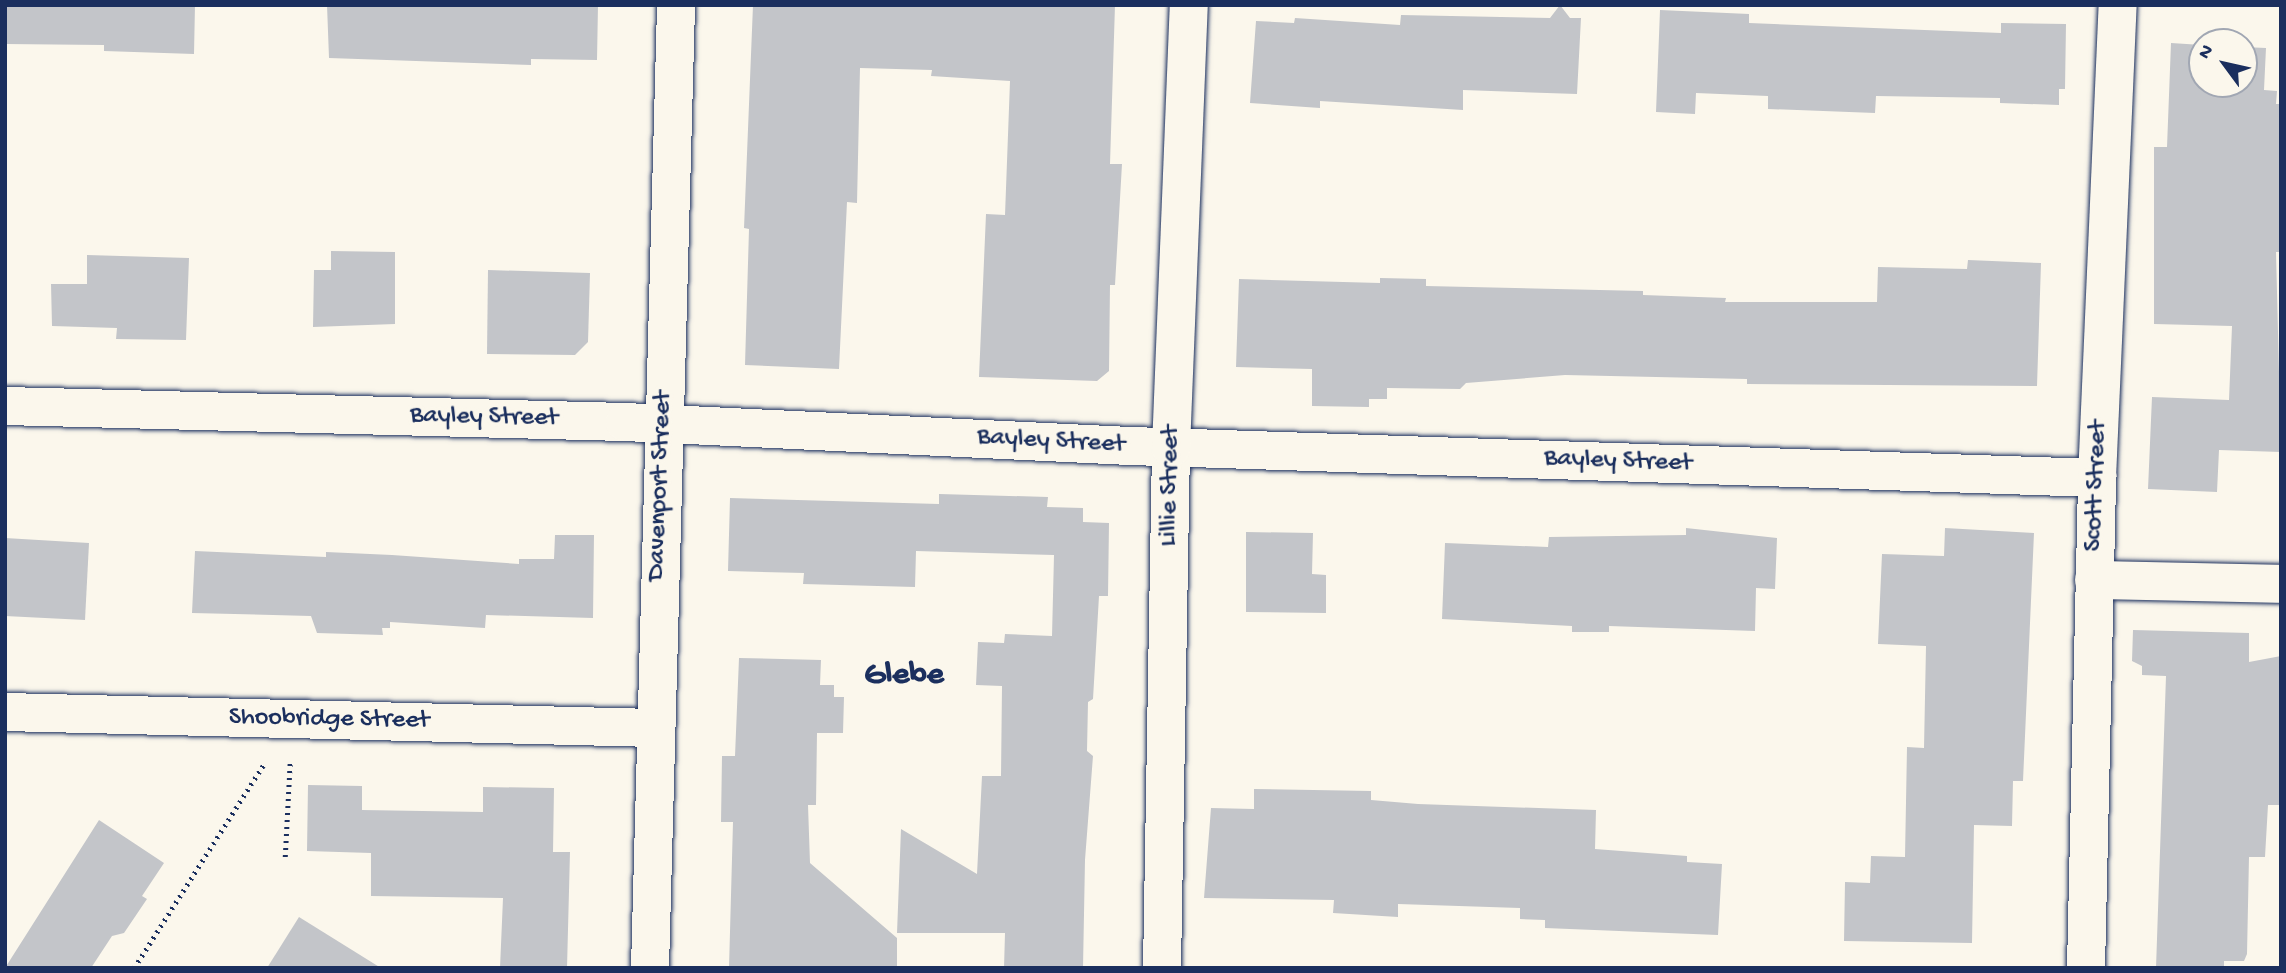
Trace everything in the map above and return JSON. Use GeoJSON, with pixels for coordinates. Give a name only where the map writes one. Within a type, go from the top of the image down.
{"type":"FeatureCollection","features":[{"type":"Feature","properties":{"kind":"street","name":"Davenport Street"},"geometry":{"type":"LineString","coordinates":[[650,968],[653,728],[676,5]]}},
{"type":"Feature","properties":{"kind":"street","name":"Lillie Street"},"geometry":{"type":"LineString","coordinates":[[1163,968],[1171,448],[1189,5]]}},
{"type":"Feature","properties":{"kind":"street","name":"Scott Street"},"geometry":{"type":"LineString","coordinates":[[2086,968],[2097,478],[2118,5]]}},
{"type":"Feature","properties":{"kind":"street","name":"Bayley Street"},"geometry":{"type":"LineString","coordinates":[[5,406],[664,423],[1171,448],[2097,478]]}},
{"type":"Feature","properties":{"kind":"street"},"geometry":{"type":"LineString","coordinates":[[2094,580],[2281,583]]}},
{"type":"Feature","properties":{"kind":"street","name":"Shoobridge Street"},"geometry":{"type":"LineString","coordinates":[[5,712],[653,728]]}},
{"type":"Feature","properties":{"kind":"path"},"geometry":{"type":"LineString","coordinates":[[285,857],[292,719]]}},
{"type":"Feature","properties":{"kind":"path"},"geometry":{"type":"LineString","coordinates":[[134,968],[292,719]]}},
{"type":"Feature","properties":{"kind":"building"},"geometry":{"type":"Polygon","coordinates":[[[5,5],[195,5],[194,54],[104,51],[104,45],[5,44],[5,5]]]}},
{"type":"Feature","properties":{"kind":"building"},"geometry":{"type":"Polygon","coordinates":[[[327,5],[598,5],[597,60],[531,59],[531,65],[329,58],[327,5]]]}},
{"type":"Feature","properties":{"kind":"building"},"geometry":{"type":"Polygon","coordinates":[[[753,5],[1115,5],[1110,164],[1122,164],[1115,285],[1110,285],[1109,371],[1097,381],[979,377],[986,214],[1005,215],[1010,81],[931,76],[932,70],[860,68],[857,203],[847,202],[839,369],[745,365],[749,229],[744,228],[753,5]]]}},
{"type":"Feature","properties":{"kind":"building"},"geometry":{"type":"Polygon","coordinates":[[[1560,5],[1570,18],[1581,18],[1577,94],[1463,90],[1463,110],[1320,101],[1320,108],[1250,103],[1256,21],[1294,23],[1295,18],[1400,25],[1401,15],[1550,18],[1560,5]]]}},
{"type":"Feature","properties":{"kind":"building"},"geometry":{"type":"Polygon","coordinates":[[[1660,10],[1749,14],[1749,23],[2001,33],[2001,23],[2066,24],[2065,89],[2059,89],[2059,105],[2000,103],[2000,98],[1876,96],[1875,113],[1768,109],[1768,96],[1696,93],[1695,114],[1656,112],[1660,10]]]}},
{"type":"Feature","properties":{"kind":"building"},"geometry":{"type":"Polygon","coordinates":[[[2171,43],[2188,44],[2188,98],[2258,98],[2258,48],[2266,48],[2264,90],[2277,91],[2276,104],[2281,104],[2281,252],[2276,252],[2281,452],[2219,450],[2217,492],[2148,489],[2152,397],[2229,400],[2232,326],[2154,324],[2154,147],[2167,147],[2171,43]]]}},
{"type":"Feature","properties":{"kind":"building"},"geometry":{"type":"Polygon","coordinates":[[[331,251],[395,252],[395,324],[313,327],[314,270],[331,270],[331,251]]]}},
{"type":"Feature","properties":{"kind":"building"},"geometry":{"type":"Polygon","coordinates":[[[87,255],[189,258],[186,340],[116,339],[117,328],[52,326],[51,284],[87,284],[87,255]]]}},
{"type":"Feature","properties":{"kind":"building"},"geometry":{"type":"Polygon","coordinates":[[[1968,260],[2041,263],[2037,386],[1747,384],[1747,379],[1565,375],[1466,383],[1460,389],[1387,388],[1387,399],[1369,399],[1369,407],[1312,406],[1312,369],[1236,367],[1239,279],[1380,283],[1380,278],[1426,279],[1426,286],[1643,291],[1643,295],[1726,298],[1725,302],[1877,302],[1878,267],[1967,269],[1968,260]]]}},
{"type":"Feature","properties":{"kind":"building"},"geometry":{"type":"Polygon","coordinates":[[[488,270],[590,273],[588,342],[575,355],[487,354],[488,270]]]}},
{"type":"Feature","properties":{"kind":"building"},"geometry":{"type":"Polygon","coordinates":[[[939,494],[1048,497],[1047,507],[1083,508],[1083,522],[1109,523],[1108,596],[1099,596],[1093,699],[1088,702],[1087,751],[1093,756],[1085,860],[1083,968],[1004,968],[1005,933],[897,933],[901,829],[977,874],[982,776],[1001,776],[1002,686],[976,685],[978,642],[1004,643],[1005,634],[1052,636],[1054,555],[916,551],[915,587],[803,584],[804,573],[728,571],[730,498],[939,504],[939,494]]]}},
{"type":"Feature","properties":{"kind":"building"},"geometry":{"type":"Polygon","coordinates":[[[1686,528],[1777,538],[1775,589],[1756,588],[1755,631],[1609,626],[1609,632],[1572,632],[1572,626],[1442,619],[1445,543],[1548,547],[1549,537],[1686,535],[1686,528]]]}},
{"type":"Feature","properties":{"kind":"building"},"geometry":{"type":"Polygon","coordinates":[[[1945,528],[2034,533],[2023,781],[2013,781],[2012,826],[1974,825],[1972,943],[1844,941],[1845,882],[1870,883],[1871,856],[1905,857],[1907,747],[1924,748],[1926,646],[1878,644],[1882,554],[1944,556],[1945,528]]]}},
{"type":"Feature","properties":{"kind":"building"},"geometry":{"type":"Polygon","coordinates":[[[1246,532],[1313,533],[1312,574],[1326,575],[1326,613],[1246,612],[1246,532]]]}},
{"type":"Feature","properties":{"kind":"building"},"geometry":{"type":"Polygon","coordinates":[[[555,535],[594,535],[593,618],[486,615],[485,628],[390,622],[390,628],[382,628],[383,635],[317,633],[311,616],[192,613],[195,551],[326,557],[326,552],[519,564],[519,559],[554,559],[555,535]]]}},
{"type":"Feature","properties":{"kind":"building"},"geometry":{"type":"Polygon","coordinates":[[[5,538],[89,543],[85,620],[5,616],[5,538]]]}},
{"type":"Feature","properties":{"kind":"building"},"geometry":{"type":"Polygon","coordinates":[[[2133,630],[2249,633],[2249,662],[2281,656],[2281,805],[2268,805],[2265,857],[2249,857],[2247,954],[2244,961],[2224,961],[2224,968],[2156,968],[2166,676],[2142,675],[2142,666],[2132,661],[2133,630]]]}},
{"type":"Feature","properties":{"kind":"building"},"geometry":{"type":"Polygon","coordinates":[[[739,658],[821,660],[820,685],[834,685],[834,697],[844,697],[843,733],[817,733],[816,805],[808,805],[810,863],[897,938],[897,968],[729,968],[733,822],[721,822],[722,756],[735,756],[739,658]]]}},
{"type":"Feature","properties":{"kind":"building"},"geometry":{"type":"Polygon","coordinates":[[[308,785],[362,786],[362,810],[483,812],[483,787],[554,788],[553,852],[570,852],[567,968],[500,968],[503,898],[371,896],[371,853],[307,851],[308,785]]]}},
{"type":"Feature","properties":{"kind":"building"},"geometry":{"type":"Polygon","coordinates":[[[1254,789],[1371,791],[1371,800],[1418,804],[1596,810],[1595,849],[1687,856],[1687,862],[1722,864],[1718,935],[1545,928],[1545,920],[1520,919],[1520,908],[1398,904],[1398,917],[1333,913],[1334,900],[1204,898],[1211,808],[1254,809],[1254,789]]]}},
{"type":"Feature","properties":{"kind":"building"},"geometry":{"type":"Polygon","coordinates":[[[99,820],[164,863],[142,896],[147,899],[124,933],[112,936],[91,968],[5,968],[99,820]]]}},
{"type":"Feature","properties":{"kind":"building"},"geometry":{"type":"Polygon","coordinates":[[[299,917],[381,968],[267,968],[299,917]]]}},
{"type":"Feature","properties":{"kind":"district","name":"Glebe"},"geometry":{"type":"Point","coordinates":[904,677]}}]}
